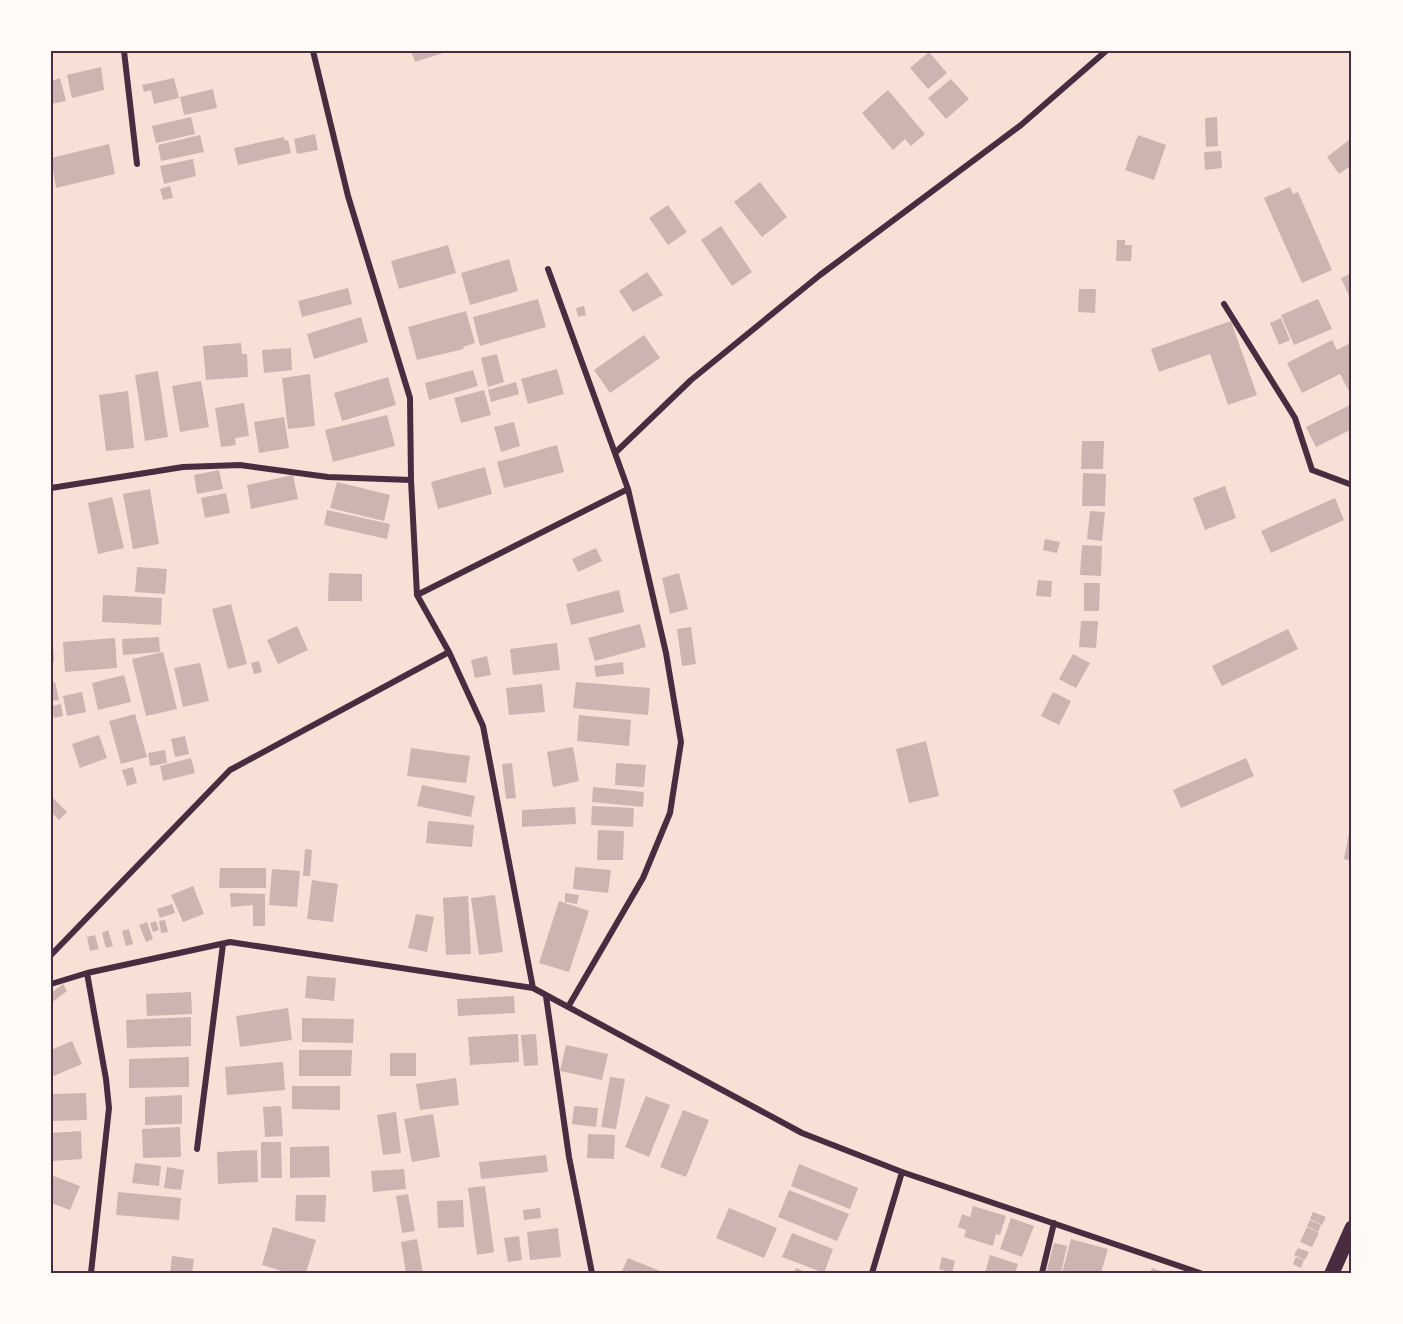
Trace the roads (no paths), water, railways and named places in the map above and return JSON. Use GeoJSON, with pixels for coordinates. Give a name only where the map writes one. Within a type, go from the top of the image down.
{"type":"FeatureCollection","features":[{"type":"Feature","properties":{"kind":"highway"},"geometry":{"type":"LineString","coordinates":[[1332,1273],[1352,1228]]}},
{"type":"Feature","properties":{"kind":"street"},"geometry":{"type":"LineString","coordinates":[[124,51],[137,164]]}},
{"type":"Feature","properties":{"kind":"street"},"geometry":{"type":"LineString","coordinates":[[313,51],[348,196],[410,398],[411,480],[417,595],[449,652],[483,726],[533,988]]}},
{"type":"Feature","properties":{"kind":"street"},"geometry":{"type":"LineString","coordinates":[[615,453],[692,380],[820,275],[1021,125],[1106,51]]}},
{"type":"Feature","properties":{"kind":"street"},"geometry":{"type":"LineString","coordinates":[[548,269],[628,489],[666,653],[681,742],[670,813],[643,878],[567,1007]]}},
{"type":"Feature","properties":{"kind":"street"},"geometry":{"type":"LineString","coordinates":[[1224,304],[1295,418],[1312,470],[1352,485]]}},
{"type":"Feature","properties":{"kind":"street"},"geometry":{"type":"LineString","coordinates":[[51,488],[183,467],[240,465],[328,477],[411,480]]}},
{"type":"Feature","properties":{"kind":"street"},"geometry":{"type":"LineString","coordinates":[[417,595],[628,489]]}},
{"type":"Feature","properties":{"kind":"street"},"geometry":{"type":"LineString","coordinates":[[51,955],[230,770],[449,652]]}},
{"type":"Feature","properties":{"kind":"street"},"geometry":{"type":"LineString","coordinates":[[51,984],[87,973],[230,942],[533,988],[802,1133],[902,1172],[1200,1273]]}},
{"type":"Feature","properties":{"kind":"street"},"geometry":{"type":"LineString","coordinates":[[197,1149],[223,944]]}},
{"type":"Feature","properties":{"kind":"street"},"geometry":{"type":"LineString","coordinates":[[87,973],[106,1079],[108,1108],[91,1273]]}},
{"type":"Feature","properties":{"kind":"street"},"geometry":{"type":"LineString","coordinates":[[546,996],[569,1157],[592,1273]]}},
{"type":"Feature","properties":{"kind":"street"},"geometry":{"type":"LineString","coordinates":[[872,1273],[902,1172]]}},
{"type":"Feature","properties":{"kind":"street"},"geometry":{"type":"LineString","coordinates":[[1042,1273],[1054,1223]]}}]}
